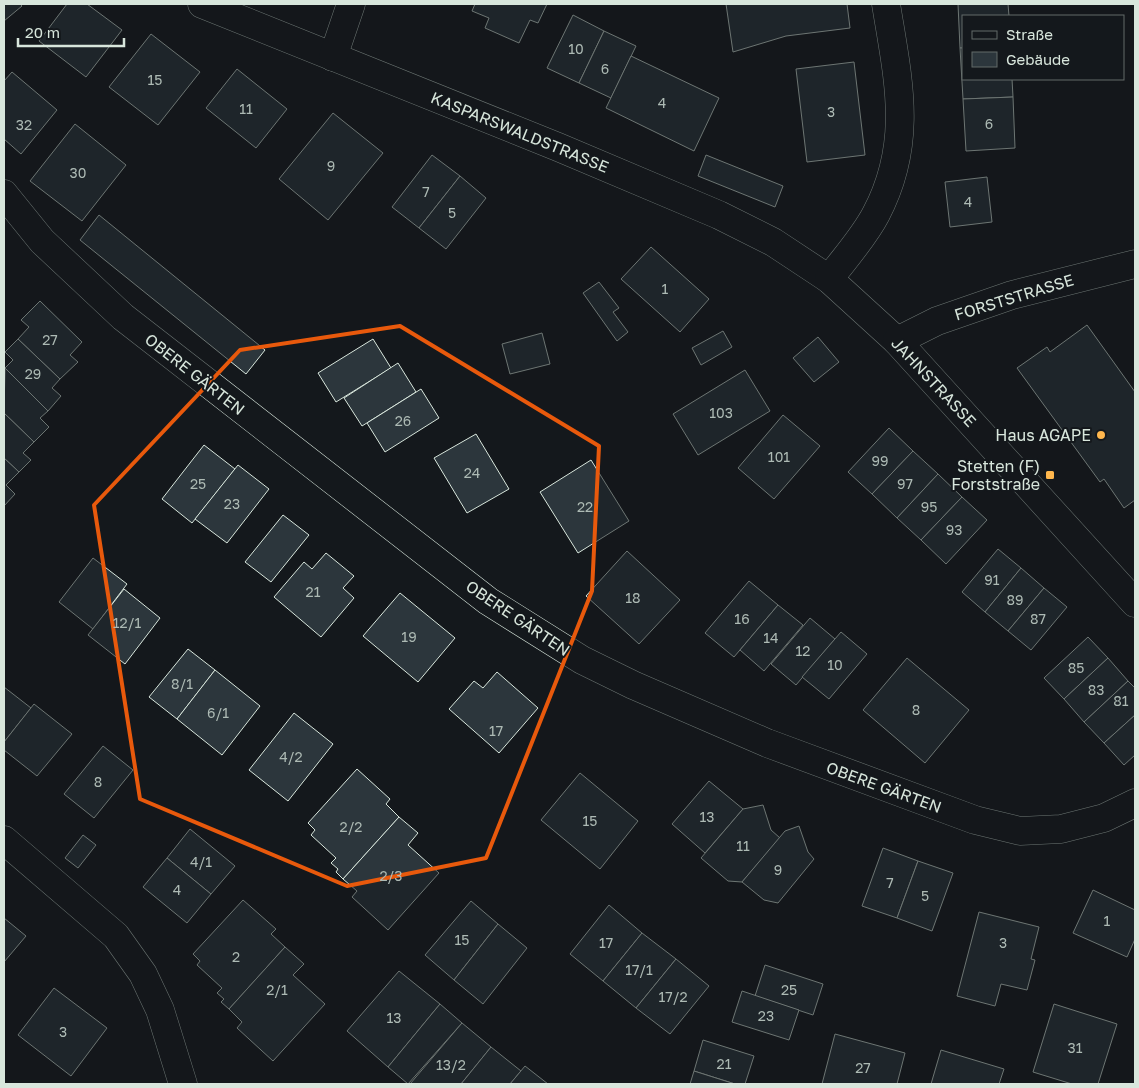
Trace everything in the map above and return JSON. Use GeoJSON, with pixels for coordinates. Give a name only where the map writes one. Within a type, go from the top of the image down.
{"type":"FeatureCollection","features":[{"type":"Feature","properties":{"kind":"street","name":"KASPARSWALDSTRASSE"},"geometry":{"type":"LineString","coordinates":[[202,4],[558,147],[719,215],[773,242],[829,279]]}},
{"type":"Feature","properties":{"kind":"street"},"geometry":{"type":"LineString","coordinates":[[333,57],[351,4]]}},
{"type":"Feature","properties":{"kind":"street"},"geometry":{"type":"LineString","coordinates":[[829,279],[876,214],[888,187],[898,152],[901,128],[900,99],[886,4]]}},
{"type":"Feature","properties":{"kind":"street","name":"OBERE GÄRTEN"},"geometry":{"type":"LineString","coordinates":[[4,194],[42,241],[123,318],[488,601],[582,660],[633,685],[767,743],[975,820],[1020,831],[1061,829],[1104,818],[1135,803]]}},
{"type":"Feature","properties":{"kind":"street","name":"FORSTSTRASSE"},"geometry":{"type":"LineString","coordinates":[[897,341],[937,321],[1012,295],[1135,264]]}},
{"type":"Feature","properties":{"kind":"street","name":"JAHNSTRASSE"},"geometry":{"type":"LineString","coordinates":[[829,279],[897,341],[1135,603]]}},
{"type":"Feature","properties":{"kind":"street"},"geometry":{"type":"LineString","coordinates":[[4,840],[116,936],[143,974],[160,1010],[183,1084]]}},
{"type":"Feature","properties":{"kind":"highlighted area"},"geometry":{"type":"Polygon","coordinates":[[[400,326],[599,446],[592,591],[486,858],[347,886],[140,799],[94,505],[240,350],[400,326]]]}},
{"type":"Feature","properties":{"kind":"building"},"geometry":{"type":"Polygon","coordinates":[[[4,4],[20,4],[22,6],[4,21],[4,4]]]}},
{"type":"Feature","properties":{"kind":"building"},"geometry":{"type":"Polygon","coordinates":[[[67,4],[87,4],[122,30],[86,77],[39,41],[67,4]]]}},
{"type":"Feature","properties":{"kind":"building"},"geometry":{"type":"Polygon","coordinates":[[[475,4],[547,4],[538,23],[530,20],[519,43],[485,28],[489,18],[472,11],[475,4]]]}},
{"type":"Feature","properties":{"kind":"building"},"geometry":{"type":"Polygon","coordinates":[[[726,4],[847,4],[850,28],[786,36],[733,52],[726,4]]]}},
{"type":"Feature","properties":{"kind":"building"},"geometry":{"type":"Polygon","coordinates":[[[958,4],[1008,4],[1009,15],[962,15],[962,48],[960,48],[958,4]]]}},
{"type":"Feature","properties":{"kind":"building"},"geometry":{"type":"Polygon","coordinates":[[[573,15],[604,31],[579,83],[547,68],[573,15]]]}},
{"type":"Feature","properties":{"kind":"building"},"geometry":{"type":"Polygon","coordinates":[[[604,31],[636,46],[611,98],[579,83],[604,31]]]}},
{"type":"Feature","properties":{"kind":"building"},"geometry":{"type":"Polygon","coordinates":[[[151,34],[200,72],[158,125],[109,87],[151,34]]]}},
{"type":"Feature","properties":{"kind":"building"},"geometry":{"type":"Polygon","coordinates":[[[960,48],[962,48],[962,80],[1012,80],[1013,97],[963,99],[960,48]]]}},
{"type":"Feature","properties":{"kind":"building"},"geometry":{"type":"Polygon","coordinates":[[[631,56],[719,98],[694,151],[606,108],[631,56]]]}},
{"type":"Feature","properties":{"kind":"building"},"geometry":{"type":"Polygon","coordinates":[[[854,62],[865,155],[807,162],[796,69],[854,62]]]}},
{"type":"Feature","properties":{"kind":"building"},"geometry":{"type":"Polygon","coordinates":[[[237,69],[287,109],[256,148],[206,108],[237,69]]]}},
{"type":"Feature","properties":{"kind":"building"},"geometry":{"type":"Polygon","coordinates":[[[12,72],[57,110],[21,154],[4,139],[4,81],[12,72]]]}},
{"type":"Feature","properties":{"kind":"building"},"geometry":{"type":"Polygon","coordinates":[[[1013,97],[1015,148],[966,151],[963,99],[1013,97]]]}},
{"type":"Feature","properties":{"kind":"building"},"geometry":{"type":"Polygon","coordinates":[[[333,113],[383,153],[328,220],[279,179],[333,113]]]}},
{"type":"Feature","properties":{"kind":"building"},"geometry":{"type":"Polygon","coordinates":[[[75,124],[126,165],[82,221],[30,181],[75,124]]]}},
{"type":"Feature","properties":{"kind":"building"},"geometry":{"type":"Polygon","coordinates":[[[432,155],[460,176],[419,228],[392,207],[432,155]]]}},
{"type":"Feature","properties":{"kind":"building"},"geometry":{"type":"Polygon","coordinates":[[[706,155],[783,186],[775,207],[698,176],[706,155]]]}},
{"type":"Feature","properties":{"kind":"building"},"geometry":{"type":"Polygon","coordinates":[[[460,176],[486,198],[446,249],[419,228],[460,176]]]}},
{"type":"Feature","properties":{"kind":"building"},"geometry":{"type":"Polygon","coordinates":[[[987,177],[992,222],[950,227],[945,182],[987,177]]]}},
{"type":"Feature","properties":{"kind":"building"},"geometry":{"type":"Polygon","coordinates":[[[99,215],[265,350],[246,374],[80,240],[99,215]]]}},
{"type":"Feature","properties":{"kind":"building"},"geometry":{"type":"Polygon","coordinates":[[[651,247],[709,299],[680,332],[621,279],[651,247]]]}},
{"type":"Feature","properties":{"kind":"building"},"geometry":{"type":"Polygon","coordinates":[[[599,282],[619,308],[613,312],[628,332],[617,341],[583,293],[599,282]]]}},
{"type":"Feature","properties":{"kind":"building"},"geometry":{"type":"Polygon","coordinates":[[[40,301],[82,342],[70,355],[78,362],[60,379],[18,339],[29,327],[21,320],[40,301]]]}},
{"type":"Feature","properties":{"kind":"building","name":"Haus AGAPE"},"geometry":{"type":"Polygon","coordinates":[[[1087,325],[1135,392],[1135,500],[1124,508],[1104,479],[1100,482],[1017,368],[1047,347],[1050,352],[1087,325]]]}},
{"type":"Feature","properties":{"kind":"building"},"geometry":{"type":"Polygon","coordinates":[[[723,331],[732,347],[701,365],[692,348],[723,331]]]}},
{"type":"Feature","properties":{"kind":"building"},"geometry":{"type":"Polygon","coordinates":[[[542,333],[550,364],[510,374],[502,344],[542,333]]]}},
{"type":"Feature","properties":{"kind":"building"},"geometry":{"type":"Polygon","coordinates":[[[818,337],[839,362],[814,382],[793,358],[818,337]]]}},
{"type":"Feature","properties":{"kind":"building"},"geometry":{"type":"Polygon","coordinates":[[[18,339],[60,379],[52,388],[61,396],[48,411],[5,368],[13,360],[5,352],[18,339]]]}},
{"type":"Feature","properties":{"kind":"building"},"geometry":{"type":"Polygon","coordinates":[[[373,339],[391,368],[336,402],[318,373],[373,339]]]}},
{"type":"Feature","properties":{"kind":"building"},"geometry":{"type":"Polygon","coordinates":[[[398,363],[416,392],[362,426],[344,398],[398,363]]]}},
{"type":"Feature","properties":{"kind":"building"},"geometry":{"type":"Polygon","coordinates":[[[5,368],[48,411],[40,418],[49,427],[34,442],[4,413],[5,368]]]}},
{"type":"Feature","properties":{"kind":"building"},"geometry":{"type":"Polygon","coordinates":[[[745,370],[770,411],[698,455],[673,414],[745,370]]]}},
{"type":"Feature","properties":{"kind":"building"},"geometry":{"type":"Polygon","coordinates":[[[421,389],[439,418],[385,452],[367,423],[421,389]]]}},
{"type":"Feature","properties":{"kind":"building"},"geometry":{"type":"Polygon","coordinates":[[[4,413],[34,442],[23,453],[31,460],[19,472],[4,458],[4,413]]]}},
{"type":"Feature","properties":{"kind":"building"},"geometry":{"type":"Polygon","coordinates":[[[783,415],[820,446],[774,499],[738,468],[783,415]]]}},
{"type":"Feature","properties":{"kind":"building"},"geometry":{"type":"Polygon","coordinates":[[[889,428],[913,451],[872,494],[848,472],[889,428]]]}},
{"type":"Feature","properties":{"kind":"building"},"geometry":{"type":"Polygon","coordinates":[[[476,434],[509,489],[467,513],[434,458],[476,434]]]}},
{"type":"Feature","properties":{"kind":"building"},"geometry":{"type":"Polygon","coordinates":[[[204,445],[235,469],[192,523],[162,499],[204,445]]]}},
{"type":"Feature","properties":{"kind":"building"},"geometry":{"type":"Polygon","coordinates":[[[913,451],[938,474],[897,518],[872,494],[913,451]]]}},
{"type":"Feature","properties":{"kind":"building"},"geometry":{"type":"Polygon","coordinates":[[[4,458],[19,472],[6,485],[15,494],[4,506],[4,458]]]}},
{"type":"Feature","properties":{"kind":"building"},"geometry":{"type":"Polygon","coordinates":[[[591,460],[629,521],[578,553],[540,492],[591,460]]]}},
{"type":"Feature","properties":{"kind":"building"},"geometry":{"type":"Polygon","coordinates":[[[238,465],[269,489],[227,543],[195,519],[238,465]]]}},
{"type":"Feature","properties":{"kind":"building"},"geometry":{"type":"Polygon","coordinates":[[[938,474],[962,497],[921,540],[897,518],[938,474]]]}},
{"type":"Feature","properties":{"kind":"building"},"geometry":{"type":"Polygon","coordinates":[[[962,497],[987,520],[946,564],[921,540],[962,497]]]}},
{"type":"Feature","properties":{"kind":"building"},"geometry":{"type":"Polygon","coordinates":[[[283,515],[309,535],[271,582],[245,562],[283,515]]]}},
{"type":"Feature","properties":{"kind":"building"},"geometry":{"type":"Polygon","coordinates":[[[998,549],[1021,568],[985,612],[962,592],[998,549]]]}},
{"type":"Feature","properties":{"kind":"building"},"geometry":{"type":"Polygon","coordinates":[[[627,551],[680,600],[639,644],[586,596],[627,551]]]}},
{"type":"Feature","properties":{"kind":"building"},"geometry":{"type":"Polygon","coordinates":[[[326,553],[354,576],[343,588],[354,598],[321,637],[274,597],[304,562],[312,569],[326,553]]]}},
{"type":"Feature","properties":{"kind":"building"},"geometry":{"type":"Polygon","coordinates":[[[93,558],[127,584],[93,629],[59,602],[93,558]]]}},
{"type":"Feature","properties":{"kind":"building"},"geometry":{"type":"Polygon","coordinates":[[[1021,568],[1044,588],[1008,631],[985,612],[1021,568]]]}},
{"type":"Feature","properties":{"kind":"building"},"geometry":{"type":"Polygon","coordinates":[[[749,581],[778,605],[734,657],[705,633],[749,581]]]}},
{"type":"Feature","properties":{"kind":"building"},"geometry":{"type":"Polygon","coordinates":[[[1044,588],[1067,607],[1031,650],[1008,631],[1044,588]]]}},
{"type":"Feature","properties":{"kind":"building"},"geometry":{"type":"Polygon","coordinates":[[[124,589],[160,618],[125,664],[88,635],[124,589]]]}},
{"type":"Feature","properties":{"kind":"building"},"geometry":{"type":"Polygon","coordinates":[[[400,593],[455,638],[418,682],[363,636],[400,593]]]}},
{"type":"Feature","properties":{"kind":"building"},"geometry":{"type":"Polygon","coordinates":[[[778,605],[803,625],[764,671],[740,650],[778,605]]]}},
{"type":"Feature","properties":{"kind":"building"},"geometry":{"type":"Polygon","coordinates":[[[810,618],[835,639],[796,685],[771,664],[810,618]]]}},
{"type":"Feature","properties":{"kind":"building"},"geometry":{"type":"Polygon","coordinates":[[[841,632],[867,654],[829,699],[802,677],[841,632]]]}},
{"type":"Feature","properties":{"kind":"building"},"geometry":{"type":"Polygon","coordinates":[[[1088,637],[1108,658],[1064,699],[1044,678],[1088,637]]]}},
{"type":"Feature","properties":{"kind":"building"},"geometry":{"type":"Polygon","coordinates":[[[188,649],[215,670],[177,719],[149,697],[188,649]]]}},
{"type":"Feature","properties":{"kind":"building"},"geometry":{"type":"Polygon","coordinates":[[[907,658],[969,710],[925,763],[863,710],[907,658]]]}},
{"type":"Feature","properties":{"kind":"building"},"geometry":{"type":"Polygon","coordinates":[[[1108,658],[1128,681],[1084,722],[1064,699],[1108,658]]]}},
{"type":"Feature","properties":{"kind":"building"},"geometry":{"type":"Polygon","coordinates":[[[215,670],[260,706],[222,755],[177,719],[215,670]]]}},
{"type":"Feature","properties":{"kind":"building"},"geometry":{"type":"Polygon","coordinates":[[[497,672],[538,708],[499,753],[449,709],[474,681],[483,688],[497,672]]]}},
{"type":"Feature","properties":{"kind":"building"},"geometry":{"type":"Polygon","coordinates":[[[1128,681],[1135,688],[1135,715],[1104,743],[1084,722],[1128,681]]]}},
{"type":"Feature","properties":{"kind":"building"},"geometry":{"type":"Polygon","coordinates":[[[4,687],[31,708],[4,742],[4,687]]]}},
{"type":"Feature","properties":{"kind":"building"},"geometry":{"type":"Polygon","coordinates":[[[34,704],[72,734],[37,776],[4,750],[4,742],[34,704]]]}},
{"type":"Feature","properties":{"kind":"building"},"geometry":{"type":"Polygon","coordinates":[[[294,713],[333,744],[288,801],[249,770],[294,713]]]}},
{"type":"Feature","properties":{"kind":"building"},"geometry":{"type":"Polygon","coordinates":[[[1135,715],[1135,755],[1124,765],[1104,743],[1135,715]]]}},
{"type":"Feature","properties":{"kind":"building"},"geometry":{"type":"Polygon","coordinates":[[[103,746],[133,770],[94,818],[64,794],[103,746]]]}},
{"type":"Feature","properties":{"kind":"building"},"geometry":{"type":"Polygon","coordinates":[[[357,769],[390,799],[386,804],[399,817],[343,879],[336,872],[338,869],[331,863],[336,858],[311,835],[315,830],[308,823],[357,769]]]}},
{"type":"Feature","properties":{"kind":"building"},"geometry":{"type":"Polygon","coordinates":[[[580,773],[638,821],[600,869],[541,820],[580,773]]]}},
{"type":"Feature","properties":{"kind":"building"},"geometry":{"type":"Polygon","coordinates":[[[709,781],[743,809],[705,853],[672,824],[709,781]]]}},
{"type":"Feature","properties":{"kind":"building"},"geometry":{"type":"Polygon","coordinates":[[[763,805],[771,830],[780,838],[742,882],[728,881],[701,858],[743,809],[763,805]]]}},
{"type":"Feature","properties":{"kind":"building"},"geometry":{"type":"Polygon","coordinates":[[[399,817],[418,833],[408,845],[439,873],[388,930],[352,897],[357,891],[343,879],[399,817]]]}},
{"type":"Feature","properties":{"kind":"building"},"geometry":{"type":"Polygon","coordinates":[[[799,826],[808,852],[814,859],[778,903],[764,900],[742,882],[785,831],[799,826]]]}},
{"type":"Feature","properties":{"kind":"building"},"geometry":{"type":"Polygon","coordinates":[[[190,829],[235,866],[211,894],[167,858],[190,829]]]}},
{"type":"Feature","properties":{"kind":"building"},"geometry":{"type":"Polygon","coordinates":[[[83,835],[96,845],[78,868],[65,858],[83,835]]]}},
{"type":"Feature","properties":{"kind":"building"},"geometry":{"type":"Polygon","coordinates":[[[883,848],[918,861],[897,918],[862,906],[883,848]]]}},
{"type":"Feature","properties":{"kind":"building"},"geometry":{"type":"Polygon","coordinates":[[[167,858],[211,894],[187,923],[143,887],[167,858]]]}},
{"type":"Feature","properties":{"kind":"building"},"geometry":{"type":"Polygon","coordinates":[[[918,861],[953,873],[932,931],[897,918],[918,861]]]}},
{"type":"Feature","properties":{"kind":"building"},"geometry":{"type":"Polygon","coordinates":[[[1093,890],[1135,910],[1135,939],[1127,957],[1073,933],[1093,890]]]}},
{"type":"Feature","properties":{"kind":"building"},"geometry":{"type":"Polygon","coordinates":[[[243,900],[276,929],[271,934],[285,947],[229,1009],[221,1002],[224,999],[217,993],[222,988],[197,965],[200,961],[193,954],[243,900]]]}},
{"type":"Feature","properties":{"kind":"building"},"geometry":{"type":"Polygon","coordinates":[[[471,901],[498,924],[454,980],[425,955],[471,901]]]}},
{"type":"Feature","properties":{"kind":"building"},"geometry":{"type":"Polygon","coordinates":[[[609,905],[642,933],[603,981],[570,954],[609,905]]]}},
{"type":"Feature","properties":{"kind":"building"},"geometry":{"type":"Polygon","coordinates":[[[979,912],[1039,927],[1031,959],[1035,960],[1027,990],[1001,984],[995,1006],[957,996],[979,912]]]}},
{"type":"Feature","properties":{"kind":"building"},"geometry":{"type":"Polygon","coordinates":[[[4,918],[26,936],[4,962],[4,918]]]}},
{"type":"Feature","properties":{"kind":"building"},"geometry":{"type":"Polygon","coordinates":[[[498,924],[527,948],[483,1004],[454,980],[498,924]]]}},
{"type":"Feature","properties":{"kind":"building"},"geometry":{"type":"Polygon","coordinates":[[[642,933],[676,959],[636,1008],[603,981],[642,933]]]}},
{"type":"Feature","properties":{"kind":"building"},"geometry":{"type":"Polygon","coordinates":[[[285,947],[304,964],[293,975],[325,1004],[273,1061],[237,1028],[242,1022],[229,1009],[285,947]]]}},
{"type":"Feature","properties":{"kind":"building"},"geometry":{"type":"Polygon","coordinates":[[[676,959],[709,986],[670,1034],[636,1008],[676,959]]]}},
{"type":"Feature","properties":{"kind":"building"},"geometry":{"type":"Polygon","coordinates":[[[765,965],[823,984],[813,1015],[755,996],[765,965]]]}},
{"type":"Feature","properties":{"kind":"building"},"geometry":{"type":"Polygon","coordinates":[[[399,971],[440,1004],[388,1067],[347,1031],[399,971]]]}},
{"type":"Feature","properties":{"kind":"building"},"geometry":{"type":"Polygon","coordinates":[[[54,988],[107,1028],[71,1076],[18,1035],[54,988]]]}},
{"type":"Feature","properties":{"kind":"building"},"geometry":{"type":"Polygon","coordinates":[[[742,991],[799,1010],[789,1040],[732,1022],[742,991]]]}},
{"type":"Feature","properties":{"kind":"building"},"geometry":{"type":"Polygon","coordinates":[[[440,1004],[462,1023],[408,1084],[388,1067],[440,1004]]]}},
{"type":"Feature","properties":{"kind":"building"},"geometry":{"type":"Polygon","coordinates":[[[1054,1004],[1117,1024],[1098,1084],[1072,1084],[1033,1072],[1054,1004]]]}},
{"type":"Feature","properties":{"kind":"building"},"geometry":{"type":"Polygon","coordinates":[[[462,1023],[491,1047],[461,1084],[410,1084],[462,1023]]]}},
{"type":"Feature","properties":{"kind":"building"},"geometry":{"type":"Polygon","coordinates":[[[835,1034],[905,1053],[897,1084],[822,1084],[835,1034]]]}},
{"type":"Feature","properties":{"kind":"building"},"geometry":{"type":"Polygon","coordinates":[[[703,1040],[754,1056],[745,1084],[735,1084],[694,1071],[703,1040]]]}},
{"type":"Feature","properties":{"kind":"building"},"geometry":{"type":"Polygon","coordinates":[[[491,1047],[521,1071],[510,1084],[461,1084],[491,1047]]]}},
{"type":"Feature","properties":{"kind":"building"},"geometry":{"type":"Polygon","coordinates":[[[941,1050],[1004,1069],[999,1084],[931,1084],[941,1050]]]}},
{"type":"Feature","properties":{"kind":"building"},"geometry":{"type":"Polygon","coordinates":[[[525,1066],[548,1084],[510,1084],[525,1066]]]}},
{"type":"Feature","properties":{"kind":"building"},"geometry":{"type":"Polygon","coordinates":[[[694,1071],[735,1084],[690,1084],[694,1071]]]}},
{"type":"Feature","properties":{"kind":"place","name":"Haus AGAPE"},"geometry":{"type":"Point","coordinates":[1101,435]}},
{"type":"Feature","properties":{"kind":"place","name":"Stetten (F) Forststraße"},"geometry":{"type":"Point","coordinates":[1050,475]}}]}
